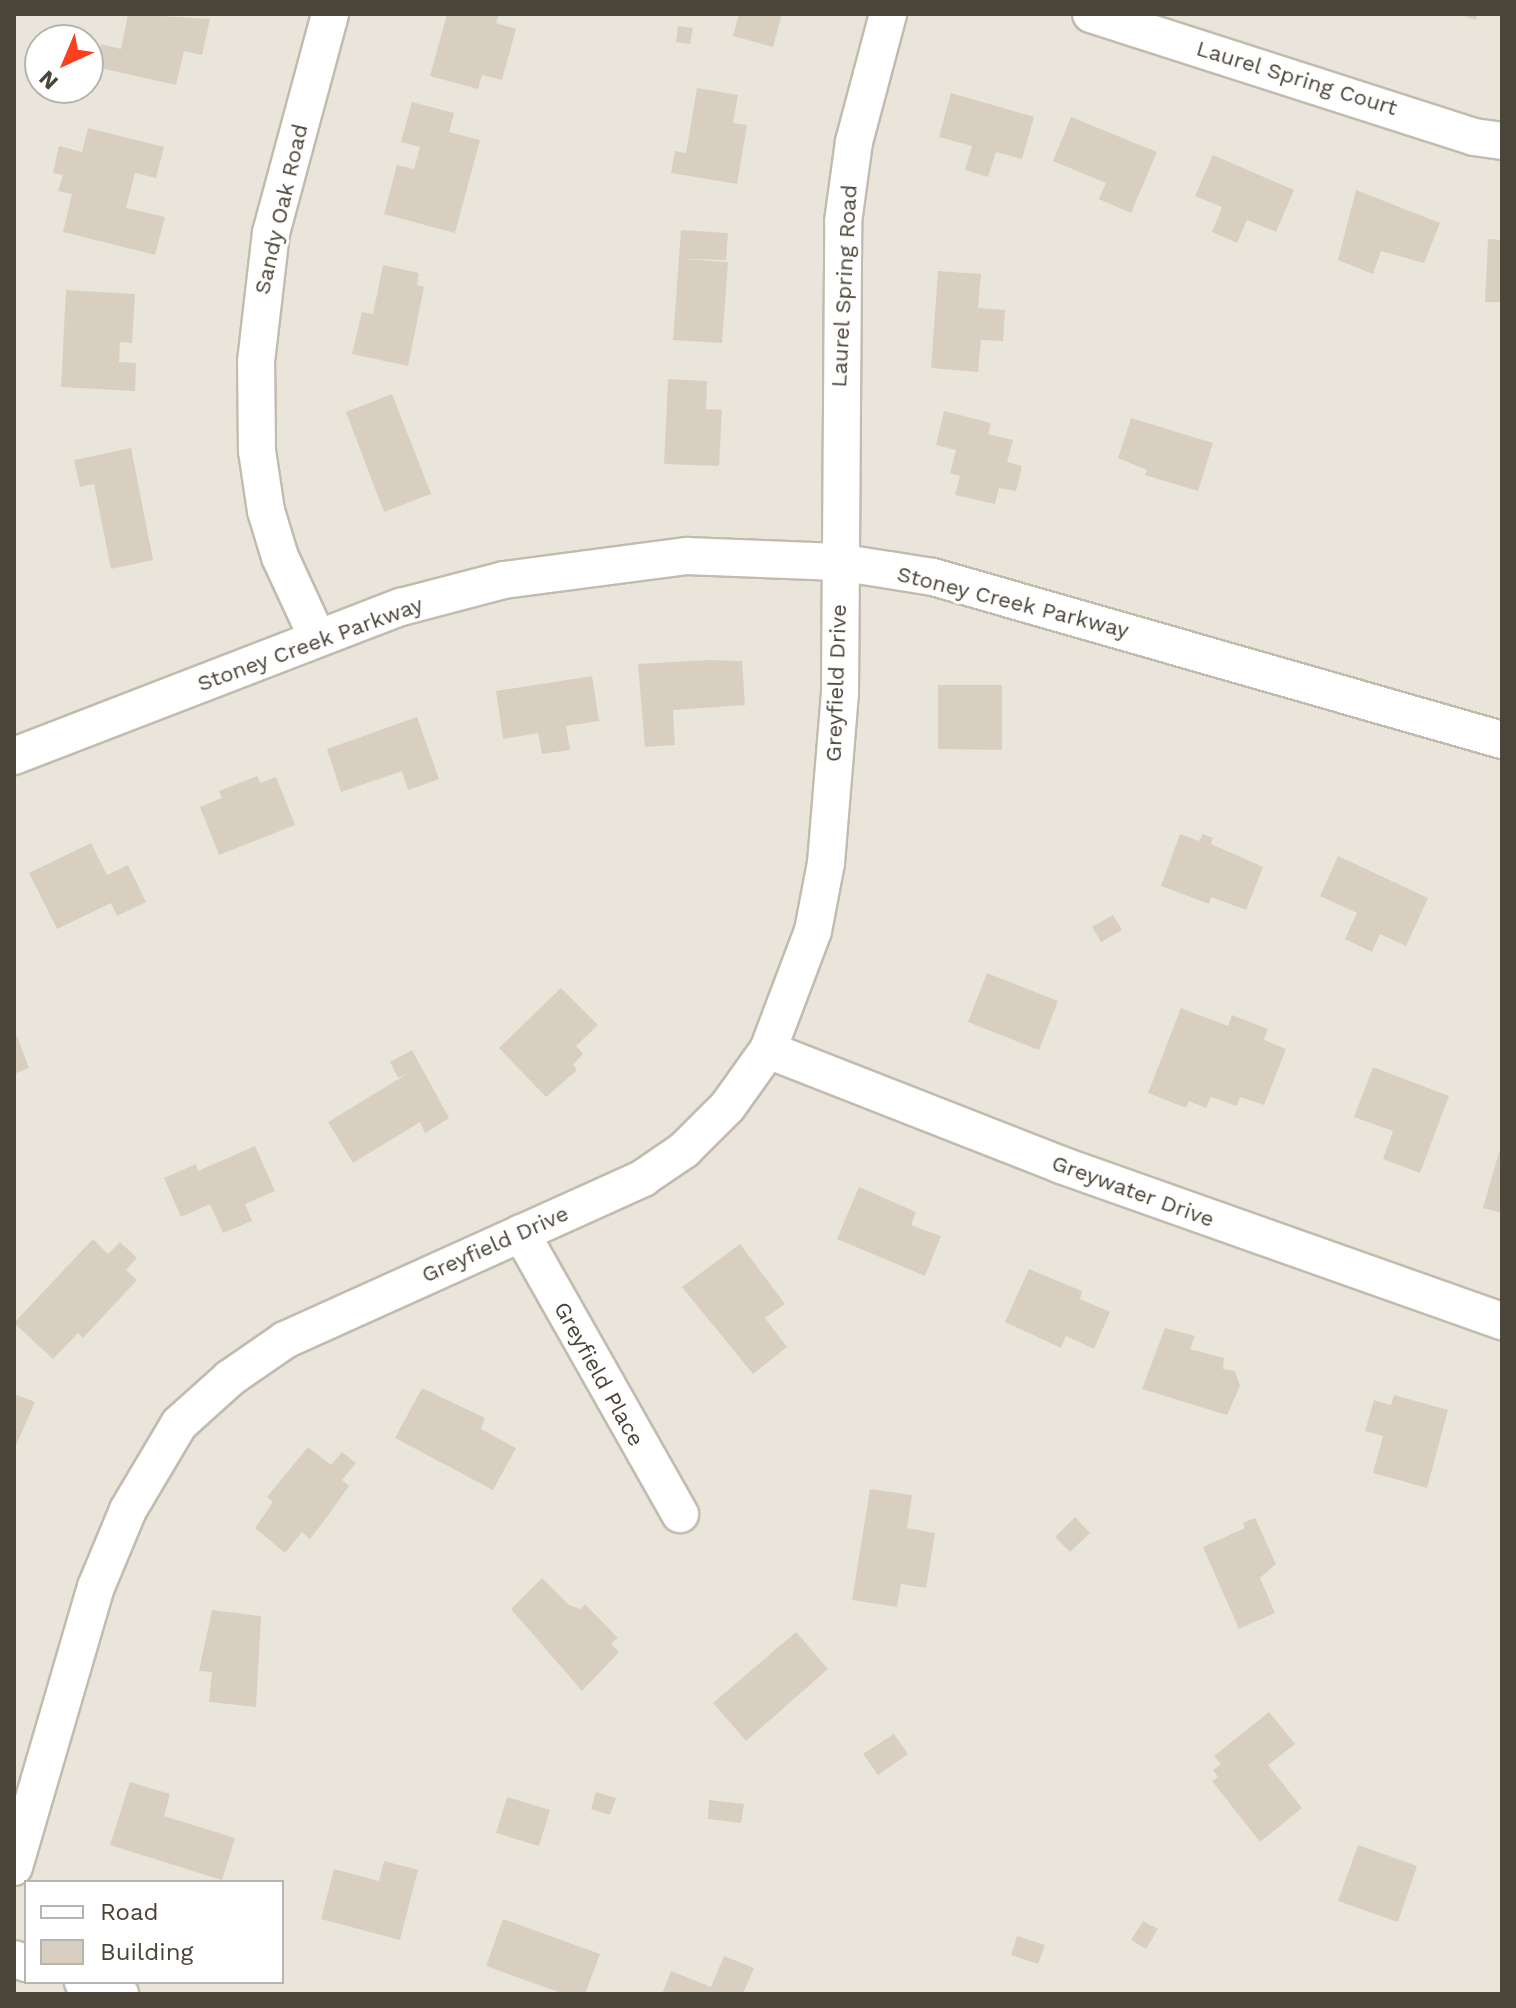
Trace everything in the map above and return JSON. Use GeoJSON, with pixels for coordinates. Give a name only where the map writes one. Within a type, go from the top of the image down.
{"type":"FeatureCollection","features":[{"type":"Feature","properties":{"kind":"street","name":"Sandy Oak Road"},"geometry":{"type":"LineString","coordinates":[[317,637],[280,557],[266,511],[257,451],[256,362],[271,233],[330,14]]}},
{"type":"Feature","properties":{"kind":"street","name":"Laurel Spring Road"},"geometry":{"type":"LineString","coordinates":[[838,562],[843,222],[854,142],[888,14]]}},
{"type":"Feature","properties":{"kind":"street","name":"Laurel Spring Court"},"geometry":{"type":"LineString","coordinates":[[1091,14],[1474,137],[1502,141]]}},
{"type":"Feature","properties":{"kind":"street","name":"Stoney Creek Parkway"},"geometry":{"type":"LineString","coordinates":[[14,756],[401,607],[504,580],[609,562],[687,556],[838,562],[933,577],[1502,740]]}},
{"type":"Feature","properties":{"kind":"street","name":"Greyfield Drive"},"geometry":{"type":"LineString","coordinates":[[14,1867],[96,1587],[128,1510],[179,1424],[230,1378],[285,1340],[643,1178],[684,1150],[728,1106],[768,1050],[813,931],[826,863],[840,693],[838,562]]}},
{"type":"Feature","properties":{"kind":"street","name":"Greywater Drive"},"geometry":{"type":"LineString","coordinates":[[768,1050],[1061,1165],[1502,1321]]}},
{"type":"Feature","properties":{"kind":"street","name":"Greyfield Place"},"geometry":{"type":"LineString","coordinates":[[521,1233],[680,1514]]}},
{"type":"Feature","properties":{"kind":"street"},"geometry":{"type":"LineString","coordinates":[[89,1984],[120,1994]]}},
{"type":"Feature","properties":{"kind":"shaded area"},"geometry":{"type":"Polygon","coordinates":[[[14,14],[1502,14],[1502,1994],[14,1994],[14,14]]]}},
{"type":"Feature","properties":{"kind":"building"},"geometry":{"type":"Polygon","coordinates":[[[128,14],[210,19],[202,55],[184,51],[176,85],[104,69],[104,45],[121,49],[128,14]]]}},
{"type":"Feature","properties":{"kind":"building"},"geometry":{"type":"Polygon","coordinates":[[[447,14],[499,14],[496,23],[516,29],[502,80],[482,75],[478,89],[430,76],[447,14]]]}},
{"type":"Feature","properties":{"kind":"building"},"geometry":{"type":"Polygon","coordinates":[[[739,14],[782,14],[773,47],[733,36],[739,14]]]}},
{"type":"Feature","properties":{"kind":"building"},"geometry":{"type":"Polygon","coordinates":[[[1458,14],[1477,14],[1476,20],[1458,14]]]}},
{"type":"Feature","properties":{"kind":"building"},"geometry":{"type":"Polygon","coordinates":[[[678,26],[693,28],[690,44],[676,42],[678,26]]]}},
{"type":"Feature","properties":{"kind":"building"},"geometry":{"type":"Polygon","coordinates":[[[697,88],[738,95],[733,123],[747,125],[737,184],[671,173],[675,151],[686,153],[697,88]]]}},
{"type":"Feature","properties":{"kind":"building"},"geometry":{"type":"Polygon","coordinates":[[[951,93],[1034,117],[1022,159],[996,152],[988,177],[965,170],[972,146],[939,137],[951,93]]]}},
{"type":"Feature","properties":{"kind":"building"},"geometry":{"type":"Polygon","coordinates":[[[412,102],[454,113],[449,132],[480,140],[455,233],[384,214],[397,165],[414,169],[420,147],[401,142],[412,102]]]}},
{"type":"Feature","properties":{"kind":"building"},"geometry":{"type":"Polygon","coordinates":[[[1071,117],[1157,152],[1131,213],[1099,199],[1106,183],[1053,161],[1071,117]]]}},
{"type":"Feature","properties":{"kind":"building"},"geometry":{"type":"Polygon","coordinates":[[[88,128],[164,147],[156,178],[135,173],[126,208],[165,217],[155,255],[63,232],[72,194],[58,191],[63,175],[53,173],[59,146],[82,152],[88,128]]]}},
{"type":"Feature","properties":{"kind":"building"},"geometry":{"type":"Polygon","coordinates":[[[1213,155],[1294,190],[1276,232],[1247,220],[1237,243],[1212,232],[1222,207],[1195,196],[1213,155]]]}},
{"type":"Feature","properties":{"kind":"building"},"geometry":{"type":"Polygon","coordinates":[[[1356,190],[1440,223],[1424,263],[1381,251],[1373,274],[1338,260],[1356,190]]]}},
{"type":"Feature","properties":{"kind":"building"},"geometry":{"type":"Polygon","coordinates":[[[681,230],[728,233],[726,260],[683,259],[728,262],[722,343],[673,340],[681,230]]]}},
{"type":"Feature","properties":{"kind":"building"},"geometry":{"type":"Polygon","coordinates":[[[1488,239],[1502,240],[1502,302],[1485,302],[1488,239]]]}},
{"type":"Feature","properties":{"kind":"building"},"geometry":{"type":"Polygon","coordinates":[[[383,265],[419,273],[417,285],[424,287],[408,366],[352,354],[362,312],[373,314],[383,265]]]}},
{"type":"Feature","properties":{"kind":"building"},"geometry":{"type":"Polygon","coordinates":[[[938,271],[981,274],[978,308],[1005,310],[1003,341],[981,340],[978,372],[931,368],[938,271]]]}},
{"type":"Feature","properties":{"kind":"building"},"geometry":{"type":"Polygon","coordinates":[[[66,290],[135,294],[132,343],[120,342],[119,362],[136,363],[135,391],[61,387],[66,290]]]}},
{"type":"Feature","properties":{"kind":"building"},"geometry":{"type":"Polygon","coordinates":[[[668,379],[707,381],[706,409],[722,410],[719,466],[664,464],[668,379]]]}},
{"type":"Feature","properties":{"kind":"building"},"geometry":{"type":"Polygon","coordinates":[[[392,394],[431,494],[384,512],[346,412],[392,394]]]}},
{"type":"Feature","properties":{"kind":"building"},"geometry":{"type":"Polygon","coordinates":[[[944,411],[991,423],[988,434],[1013,440],[1007,462],[1022,466],[1016,491],[999,488],[995,504],[955,495],[960,476],[950,473],[956,450],[936,445],[944,411]]]}},
{"type":"Feature","properties":{"kind":"building"},"geometry":{"type":"Polygon","coordinates":[[[1131,418],[1213,443],[1198,491],[1145,475],[1147,470],[1118,458],[1131,418]]]}},
{"type":"Feature","properties":{"kind":"building"},"geometry":{"type":"Polygon","coordinates":[[[131,448],[153,560],[111,569],[94,484],[80,487],[74,460],[131,448]]]}},
{"type":"Feature","properties":{"kind":"building"},"geometry":{"type":"Polygon","coordinates":[[[742,661],[745,705],[673,710],[675,745],[645,747],[638,664],[742,661]]]}},
{"type":"Feature","properties":{"kind":"building"},"geometry":{"type":"Polygon","coordinates":[[[592,676],[599,721],[566,726],[570,750],[542,754],[538,733],[503,739],[496,691],[592,676]]]}},
{"type":"Feature","properties":{"kind":"building"},"geometry":{"type":"Polygon","coordinates":[[[938,685],[1002,685],[1002,750],[938,749],[938,685]]]}},
{"type":"Feature","properties":{"kind":"building"},"geometry":{"type":"Polygon","coordinates":[[[417,717],[439,779],[408,790],[402,771],[341,792],[327,749],[417,717]]]}},
{"type":"Feature","properties":{"kind":"building"},"geometry":{"type":"Polygon","coordinates":[[[257,776],[260,783],[276,777],[295,825],[219,855],[200,807],[222,798],[219,791],[257,776]]]}},
{"type":"Feature","properties":{"kind":"building"},"geometry":{"type":"Polygon","coordinates":[[[1180,834],[1199,841],[1203,834],[1213,838],[1211,844],[1263,867],[1246,910],[1211,897],[1209,904],[1161,886],[1180,834]]]}},
{"type":"Feature","properties":{"kind":"building"},"geometry":{"type":"Polygon","coordinates":[[[91,843],[107,875],[128,865],[146,902],[117,916],[111,903],[57,929],[29,873],[91,843]]]}},
{"type":"Feature","properties":{"kind":"building"},"geometry":{"type":"Polygon","coordinates":[[[1338,856],[1428,898],[1406,946],[1380,934],[1372,952],[1345,939],[1357,913],[1320,896],[1338,856]]]}},
{"type":"Feature","properties":{"kind":"building"},"geometry":{"type":"Polygon","coordinates":[[[1113,915],[1122,930],[1101,942],[1092,927],[1113,915]]]}},
{"type":"Feature","properties":{"kind":"building"},"geometry":{"type":"Polygon","coordinates":[[[987,973],[1058,1001],[1039,1050],[968,1022],[987,973]]]}},
{"type":"Feature","properties":{"kind":"building"},"geometry":{"type":"Polygon","coordinates":[[[561,988],[598,1025],[576,1046],[583,1054],[573,1065],[577,1070],[546,1097],[499,1048],[561,988]]]}},
{"type":"Feature","properties":{"kind":"building"},"geometry":{"type":"Polygon","coordinates":[[[1181,1008],[1228,1026],[1232,1015],[1268,1029],[1264,1040],[1286,1049],[1264,1105],[1240,1097],[1237,1106],[1211,1097],[1206,1108],[1189,1101],[1186,1108],[1148,1093],[1181,1008]]]}},
{"type":"Feature","properties":{"kind":"building"},"geometry":{"type":"Polygon","coordinates":[[[17,1036],[29,1068],[14,1074],[14,1037],[17,1036]]]}},
{"type":"Feature","properties":{"kind":"building"},"geometry":{"type":"Polygon","coordinates":[[[412,1050],[449,1118],[425,1133],[420,1122],[353,1163],[328,1122],[410,1072],[398,1078],[390,1062],[412,1050]]]}},
{"type":"Feature","properties":{"kind":"building"},"geometry":{"type":"Polygon","coordinates":[[[1373,1067],[1449,1096],[1420,1173],[1383,1159],[1393,1131],[1354,1117],[1373,1067]]]}},
{"type":"Feature","properties":{"kind":"building"},"geometry":{"type":"Polygon","coordinates":[[[255,1146],[275,1191],[245,1204],[252,1221],[223,1233],[210,1204],[181,1217],[164,1178],[196,1164],[198,1171],[255,1146]]]}},
{"type":"Feature","properties":{"kind":"building"},"geometry":{"type":"Polygon","coordinates":[[[1499,1152],[1502,1153],[1502,1213],[1483,1208],[1499,1152]]]}},
{"type":"Feature","properties":{"kind":"building"},"geometry":{"type":"Polygon","coordinates":[[[859,1187],[916,1212],[911,1225],[941,1236],[925,1276],[837,1239],[859,1187]]]}},
{"type":"Feature","properties":{"kind":"building"},"geometry":{"type":"Polygon","coordinates":[[[93,1239],[108,1254],[120,1242],[137,1258],[126,1270],[137,1280],[83,1338],[78,1333],[53,1359],[14,1323],[93,1239]]]}},
{"type":"Feature","properties":{"kind":"building"},"geometry":{"type":"Polygon","coordinates":[[[740,1244],[785,1304],[765,1318],[787,1347],[753,1374],[682,1287],[740,1244]]]}},
{"type":"Feature","properties":{"kind":"building"},"geometry":{"type":"Polygon","coordinates":[[[1029,1269],[1082,1291],[1080,1299],[1110,1312],[1094,1349],[1066,1336],[1061,1348],[1005,1322],[1029,1269]]]}},
{"type":"Feature","properties":{"kind":"building"},"geometry":{"type":"Polygon","coordinates":[[[1165,1328],[1195,1336],[1190,1349],[1224,1358],[1223,1369],[1235,1371],[1240,1386],[1227,1415],[1142,1389],[1165,1328]]]}},
{"type":"Feature","properties":{"kind":"building"},"geometry":{"type":"Polygon","coordinates":[[[422,1388],[485,1418],[481,1429],[516,1448],[493,1490],[395,1438],[422,1388]]]}},
{"type":"Feature","properties":{"kind":"building"},"geometry":{"type":"Polygon","coordinates":[[[14,1394],[35,1402],[14,1450],[14,1394]]]}},
{"type":"Feature","properties":{"kind":"building"},"geometry":{"type":"Polygon","coordinates":[[[1394,1395],[1448,1410],[1427,1488],[1373,1473],[1383,1436],[1365,1431],[1374,1400],[1391,1405],[1394,1395]]]}},
{"type":"Feature","properties":{"kind":"building"},"geometry":{"type":"Polygon","coordinates":[[[308,1447],[331,1465],[342,1452],[356,1463],[342,1480],[349,1486],[310,1539],[302,1532],[285,1553],[255,1528],[273,1502],[267,1497],[308,1447]]]}},
{"type":"Feature","properties":{"kind":"building"},"geometry":{"type":"Polygon","coordinates":[[[870,1489],[912,1495],[907,1528],[935,1533],[926,1588],[901,1584],[897,1607],[852,1600],[870,1489]]]}},
{"type":"Feature","properties":{"kind":"building"},"geometry":{"type":"Polygon","coordinates":[[[1075,1517],[1090,1533],[1070,1552],[1055,1537],[1075,1517]]]}},
{"type":"Feature","properties":{"kind":"building"},"geometry":{"type":"Polygon","coordinates":[[[1255,1518],[1276,1564],[1260,1578],[1275,1613],[1239,1629],[1203,1547],[1245,1528],[1243,1523],[1255,1518]]]}},
{"type":"Feature","properties":{"kind":"building"},"geometry":{"type":"Polygon","coordinates":[[[542,1578],[569,1605],[581,1609],[585,1604],[618,1638],[611,1644],[619,1652],[582,1691],[511,1609],[542,1578]]]}},
{"type":"Feature","properties":{"kind":"building"},"geometry":{"type":"Polygon","coordinates":[[[212,1610],[261,1616],[256,1707],[209,1702],[212,1672],[199,1671],[212,1610]]]}},
{"type":"Feature","properties":{"kind":"building"},"geometry":{"type":"Polygon","coordinates":[[[796,1632],[828,1669],[746,1741],[713,1703],[796,1632]]]}},
{"type":"Feature","properties":{"kind":"building"},"geometry":{"type":"Polygon","coordinates":[[[1269,1712],[1295,1744],[1268,1765],[1302,1808],[1260,1842],[1212,1781],[1218,1777],[1213,1770],[1221,1764],[1214,1756],[1269,1712]]]}},
{"type":"Feature","properties":{"kind":"building"},"geometry":{"type":"Polygon","coordinates":[[[894,1734],[908,1754],[878,1775],[863,1754],[894,1734]]]}},
{"type":"Feature","properties":{"kind":"building"},"geometry":{"type":"Polygon","coordinates":[[[130,1782],[170,1794],[164,1816],[235,1838],[222,1880],[110,1845],[130,1782]]]}},
{"type":"Feature","properties":{"kind":"building"},"geometry":{"type":"Polygon","coordinates":[[[596,1792],[616,1798],[610,1815],[591,1809],[596,1792]]]}},
{"type":"Feature","properties":{"kind":"building"},"geometry":{"type":"Polygon","coordinates":[[[507,1797],[550,1810],[539,1846],[496,1833],[507,1797]]]}},
{"type":"Feature","properties":{"kind":"building"},"geometry":{"type":"Polygon","coordinates":[[[709,1800],[744,1804],[741,1823],[708,1819],[709,1800]]]}},
{"type":"Feature","properties":{"kind":"building"},"geometry":{"type":"Polygon","coordinates":[[[1358,1845],[1417,1866],[1398,1922],[1338,1901],[1358,1845]]]}},
{"type":"Feature","properties":{"kind":"building"},"geometry":{"type":"Polygon","coordinates":[[[384,1861],[418,1870],[400,1940],[321,1919],[334,1869],[379,1881],[384,1861]]]}},
{"type":"Feature","properties":{"kind":"building"},"geometry":{"type":"Polygon","coordinates":[[[503,1919],[600,1954],[585,1994],[564,1994],[486,1966],[503,1919]]]}},
{"type":"Feature","properties":{"kind":"building"},"geometry":{"type":"Polygon","coordinates":[[[1143,1921],[1158,1929],[1146,1949],[1131,1940],[1143,1921]]]}},
{"type":"Feature","properties":{"kind":"building"},"geometry":{"type":"Polygon","coordinates":[[[1017,1936],[1045,1945],[1038,1964],[1011,1955],[1017,1936]]]}},
{"type":"Feature","properties":{"kind":"building"},"geometry":{"type":"Polygon","coordinates":[[[724,1956],[754,1968],[743,1994],[662,1994],[671,1971],[711,1987],[724,1956]]]}}]}
